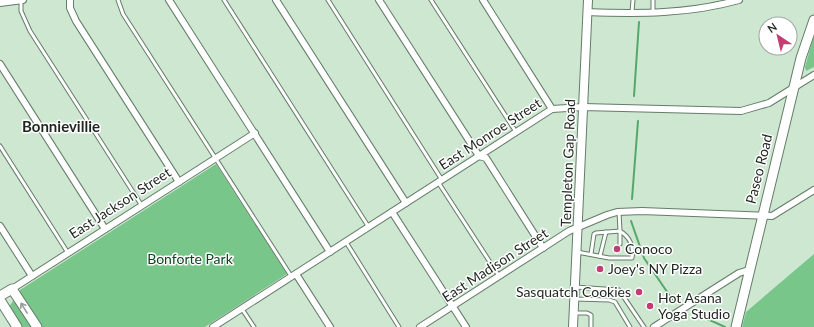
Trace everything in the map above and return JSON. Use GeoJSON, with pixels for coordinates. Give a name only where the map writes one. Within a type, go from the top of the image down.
{"type":"FeatureCollection","features":[{"type":"Feature","properties":{"kind":"main road","name":"Paseo Road"},"geometry":{"type":"LineString","coordinates":[[736,327],[794,87],[805,44],[814,20]]}},
{"type":"Feature","properties":{"kind":"main road","name":"East Jackson Street"},"geometry":{"type":"LineString","coordinates":[[0,296],[12,289]]}},
{"type":"Feature","properties":{"kind":"main road"},"geometry":{"type":"LineString","coordinates":[[12,289],[36,327]]}},
{"type":"Feature","properties":{"kind":"main road"},"geometry":{"type":"LineString","coordinates":[[0,300],[17,327]]}},
{"type":"Feature","properties":{"kind":"street"},"geometry":{"type":"LineString","coordinates":[[0,3],[22,0]]}},
{"type":"Feature","properties":{"kind":"street"},"geometry":{"type":"LineString","coordinates":[[70,0],[70,8],[76,21],[179,182]]}},
{"type":"Feature","properties":{"kind":"street"},"geometry":{"type":"LineString","coordinates":[[169,0],[330,252]]}},
{"type":"Feature","properties":{"kind":"street"},"geometry":{"type":"LineString","coordinates":[[276,0],[406,203]]}},
{"type":"Feature","properties":{"kind":"street"},"geometry":{"type":"LineString","coordinates":[[379,0],[479,156],[486,158],[543,248]]}},
{"type":"Feature","properties":{"kind":"street"},"geometry":{"type":"LineString","coordinates":[[483,0],[552,109]]}},
{"type":"Feature","properties":{"kind":"street","name":"Templeton Gap Road"},"geometry":{"type":"LineString","coordinates":[[573,327],[588,0]]}},
{"type":"Feature","properties":{"kind":"street"},"geometry":{"type":"LineString","coordinates":[[588,12],[653,14],[711,7],[739,0]]}},
{"type":"Feature","properties":{"kind":"street"},"geometry":{"type":"LineString","coordinates":[[0,64],[105,229]]}},
{"type":"Feature","properties":{"kind":"street","name":"East Monroe Street"},"geometry":{"type":"LineString","coordinates":[[213,327],[552,109],[583,107],[732,112],[759,107],[814,75]]}},
{"type":"Feature","properties":{"kind":"street","name":"East Jackson Street"},"geometry":{"type":"LineString","coordinates":[[12,289],[215,158],[255,134]]}},
{"type":"Feature","properties":{"kind":"street","name":"East Madison Street"},"geometry":{"type":"LineString","coordinates":[[420,327],[578,227],[619,212],[642,210],[762,216],[778,213],[814,190]]}},
{"type":"Feature","properties":{"kind":"street"},"geometry":{"type":"LineString","coordinates":[[392,212],[466,327]]}},
{"type":"Feature","properties":{"kind":"street"},"geometry":{"type":"LineString","coordinates":[[0,226],[32,276]]}},
{"type":"Feature","properties":{"kind":"street"},"geometry":{"type":"LineString","coordinates":[[655,327],[739,273],[749,270]]}},
{"type":"Feature","properties":{"kind":"street"},"geometry":{"type":"LineString","coordinates":[[294,275],[330,327]]}},
{"type":"Feature","properties":{"kind":"lane"},"geometry":{"type":"LineString","coordinates":[[22,0],[21,11],[30,31],[142,206]]}},
{"type":"Feature","properties":{"kind":"lane"},"geometry":{"type":"LineString","coordinates":[[118,0],[123,14],[215,158],[294,275]]}},
{"type":"Feature","properties":{"kind":"lane"},"geometry":{"type":"LineString","coordinates":[[224,0],[368,227]]}},
{"type":"Feature","properties":{"kind":"lane"},"geometry":{"type":"LineString","coordinates":[[328,0],[499,276]]}},
{"type":"Feature","properties":{"kind":"lane"},"geometry":{"type":"LineString","coordinates":[[431,0],[516,132]]}},
{"type":"Feature","properties":{"kind":"lane"},"geometry":{"type":"LineString","coordinates":[[632,14],[633,0]]}},
{"type":"Feature","properties":{"kind":"lane"},"geometry":{"type":"LineString","coordinates":[[653,0],[653,14]]}},
{"type":"Feature","properties":{"kind":"lane"},"geometry":{"type":"LineString","coordinates":[[0,146],[68,253]]}},
{"type":"Feature","properties":{"kind":"lane"},"geometry":{"type":"LineString","coordinates":[[619,212],[620,244]]}},
{"type":"Feature","properties":{"kind":"lane"},"geometry":{"type":"LineString","coordinates":[[600,256],[606,232]]}},
{"type":"Feature","properties":{"kind":"lane"},"geometry":{"type":"LineString","coordinates":[[577,252],[620,259],[631,259],[633,255],[628,236],[620,232],[594,234],[591,254]]}},
{"type":"Feature","properties":{"kind":"lane"},"geometry":{"type":"LineString","coordinates":[[345,242],[399,327]]}},
{"type":"Feature","properties":{"kind":"lane"},"geometry":{"type":"LineString","coordinates":[[620,254],[620,259]]}},
{"type":"Feature","properties":{"kind":"lane"},"geometry":{"type":"LineString","coordinates":[[575,287],[619,290],[644,327]]}},
{"type":"Feature","properties":{"kind":"lane"},"geometry":{"type":"LineString","coordinates":[[575,298],[609,300],[614,302],[630,327]]}},
{"type":"Feature","properties":{"kind":"lane"},"geometry":{"type":"LineString","coordinates":[[242,308],[254,327]]}},
{"type":"Feature","properties":{"kind":"lane"},"geometry":{"type":"LineString","coordinates":[[574,313],[588,312],[591,315],[591,327]]}},
{"type":"Feature","properties":{"kind":"green space"},"geometry":{"type":"Polygon","coordinates":[[[814,35],[814,67],[806,71],[805,67],[814,35]]]}},
{"type":"Feature","properties":{"kind":"green space","name":"Bonforte Park"},"geometry":{"type":"Polygon","coordinates":[[[216,164],[287,274],[205,327],[41,327],[19,292],[20,290],[216,164]]]}},
{"type":"Feature","properties":{"kind":"green space"},"geometry":{"type":"Polygon","coordinates":[[[814,254],[814,327],[742,327],[746,312],[814,254]]]}},
{"type":"Feature","properties":{"kind":"green space"},"geometry":{"type":"Polygon","coordinates":[[[13,301],[31,327],[22,327],[9,307],[13,301]]]}},
{"type":"Feature","properties":{"kind":"waterway"},"geometry":{"type":"LineString","coordinates":[[634,96],[639,22]]}},
{"type":"Feature","properties":{"kind":"waterway"},"geometry":{"type":"LineString","coordinates":[[632,199],[638,121]]}},
{"type":"Feature","properties":{"kind":"waterway"},"geometry":{"type":"LineString","coordinates":[[631,221],[644,258],[674,302]]}},
{"type":"Feature","properties":{"kind":"waterway"},"geometry":{"type":"LineString","coordinates":[[694,313],[725,327]]}},
{"type":"Feature","properties":{"kind":"place","name":"Conoco"},"geometry":{"type":"Point","coordinates":[617,249]}},
{"type":"Feature","properties":{"kind":"place","name":"Joey's NY Pizza"},"geometry":{"type":"Point","coordinates":[600,269]}},
{"type":"Feature","properties":{"kind":"place","name":"Sasquatch Cookies"},"geometry":{"type":"Point","coordinates":[639,292]}},
{"type":"Feature","properties":{"kind":"place","name":"Hot Asana Yoga Studio"},"geometry":{"type":"Point","coordinates":[650,306]}},
{"type":"Feature","properties":{"kind":"district","name":"Bonnievillie"},"geometry":{"type":"Point","coordinates":[61,127]}}]}
